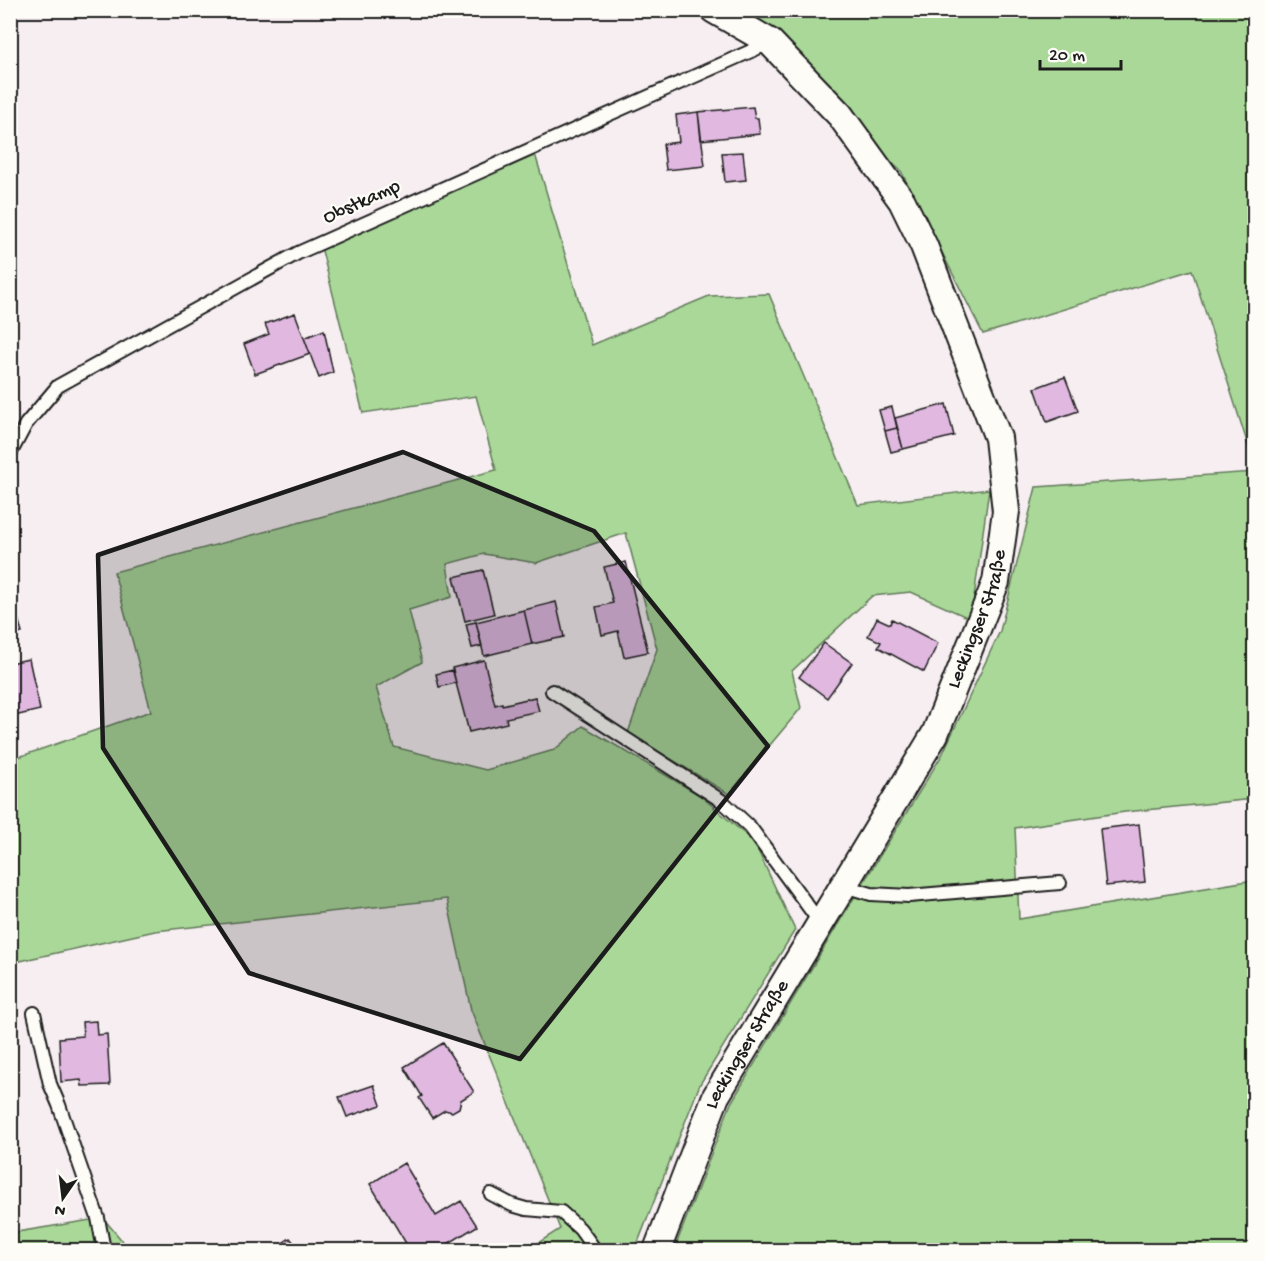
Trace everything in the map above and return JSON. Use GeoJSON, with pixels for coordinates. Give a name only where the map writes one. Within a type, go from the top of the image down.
{"type":"FeatureCollection","features":[{"type":"Feature","properties":{"kind":"street","name":"Leckingser Straße"},"geometry":{"type":"LineString","coordinates":[[657,1251],[716,1096],[935,734],[996,582],[1006,511],[998,438],[924,246],[902,201],[840,115],[770,42],[714,10]]}},
{"type":"Feature","properties":{"kind":"lane","name":"Obstkamp"},"geometry":{"type":"LineString","coordinates":[[10,454],[26,424],[58,386],[298,253],[770,42]]}},
{"type":"Feature","properties":{"kind":"lane"},"geometry":{"type":"LineString","coordinates":[[552,691],[722,801],[750,827],[821,924]]}},
{"type":"Feature","properties":{"kind":"lane"},"geometry":{"type":"LineString","coordinates":[[844,885],[871,894],[909,896],[1060,883]]}},
{"type":"Feature","properties":{"kind":"lane"},"geometry":{"type":"LineString","coordinates":[[34,1012],[50,1084],[98,1218],[104,1251]]}},
{"type":"Feature","properties":{"kind":"lane"},"geometry":{"type":"LineString","coordinates":[[492,1194],[519,1207],[561,1212],[580,1229],[595,1251]]}},
{"type":"Feature","properties":{"kind":"highlighted area"},"geometry":{"type":"Polygon","coordinates":[[[403,452],[594,531],[768,746],[520,1059],[249,973],[103,748],[98,555],[403,452]]]}},
{"type":"Feature","properties":{"kind":"green space"},"geometry":{"type":"Polygon","coordinates":[[[695,11],[1254,11],[1254,464],[1192,270],[983,334],[901,171],[767,55],[695,11]]]}},
{"type":"Feature","properties":{"kind":"green space"},"geometry":{"type":"Polygon","coordinates":[[[535,154],[592,345],[709,296],[769,294],[858,505],[989,489],[971,619],[911,592],[872,596],[792,671],[801,708],[729,794],[628,733],[657,649],[626,533],[536,563],[484,554],[447,564],[452,597],[409,610],[422,662],[376,687],[394,747],[486,770],[554,750],[583,726],[701,796],[754,842],[795,930],[700,1084],[635,1250],[527,1250],[560,1229],[471,1010],[447,899],[155,931],[11,963],[10,760],[151,711],[114,572],[496,470],[476,396],[363,413],[321,247],[535,154]]]}},
{"type":"Feature","properties":{"kind":"green space"},"geometry":{"type":"Polygon","coordinates":[[[1254,472],[1254,799],[1125,812],[1015,828],[1019,919],[1254,880],[1254,1250],[674,1250],[731,1103],[942,755],[1000,631],[1036,487],[1254,472]]]}},
{"type":"Feature","properties":{"kind":"green space"},"geometry":{"type":"Polygon","coordinates":[[[103,1218],[130,1250],[11,1250],[11,1233],[103,1218]]]}},
{"type":"Feature","properties":{"kind":"building"},"geometry":{"type":"Polygon","coordinates":[[[753,107],[755,118],[758,118],[760,134],[701,140],[698,112],[753,107]]]}},
{"type":"Feature","properties":{"kind":"building"},"geometry":{"type":"Polygon","coordinates":[[[698,112],[705,166],[666,170],[663,144],[679,142],[676,115],[698,112]]]}},
{"type":"Feature","properties":{"kind":"building"},"geometry":{"type":"Polygon","coordinates":[[[743,152],[746,180],[725,182],[722,153],[743,152]]]}},
{"type":"Feature","properties":{"kind":"building"},"geometry":{"type":"Polygon","coordinates":[[[295,313],[310,354],[255,374],[244,344],[269,334],[265,324],[295,313]]]}},
{"type":"Feature","properties":{"kind":"building"},"geometry":{"type":"Polygon","coordinates":[[[324,330],[333,372],[319,378],[304,338],[324,330]]]}},
{"type":"Feature","properties":{"kind":"building"},"geometry":{"type":"Polygon","coordinates":[[[1065,377],[1078,411],[1047,422],[1035,388],[1065,377]]]}},
{"type":"Feature","properties":{"kind":"building"},"geometry":{"type":"Polygon","coordinates":[[[946,404],[954,436],[903,449],[895,418],[946,404]]]}},
{"type":"Feature","properties":{"kind":"building"},"geometry":{"type":"Polygon","coordinates":[[[892,407],[897,428],[885,431],[879,410],[892,407]]]}},
{"type":"Feature","properties":{"kind":"building"},"geometry":{"type":"Polygon","coordinates":[[[897,428],[903,449],[891,452],[885,431],[897,428]]]}},
{"type":"Feature","properties":{"kind":"building"},"geometry":{"type":"Polygon","coordinates":[[[626,562],[648,652],[624,657],[618,631],[602,635],[596,607],[613,603],[604,567],[626,562]]]}},
{"type":"Feature","properties":{"kind":"building"},"geometry":{"type":"Polygon","coordinates":[[[483,570],[494,614],[465,621],[454,577],[483,570]]]}},
{"type":"Feature","properties":{"kind":"building"},"geometry":{"type":"Polygon","coordinates":[[[10,587],[22,633],[10,636],[10,587]]]}},
{"type":"Feature","properties":{"kind":"building"},"geometry":{"type":"Polygon","coordinates":[[[556,602],[564,637],[532,644],[524,610],[556,602]]]}},
{"type":"Feature","properties":{"kind":"building"},"geometry":{"type":"Polygon","coordinates":[[[524,610],[532,644],[484,656],[476,622],[524,610]]]}},
{"type":"Feature","properties":{"kind":"building"},"geometry":{"type":"Polygon","coordinates":[[[877,618],[890,624],[892,619],[938,643],[924,672],[878,647],[881,642],[868,636],[877,618]]]}},
{"type":"Feature","properties":{"kind":"building"},"geometry":{"type":"Polygon","coordinates":[[[476,622],[482,646],[472,648],[466,624],[476,622]]]}},
{"type":"Feature","properties":{"kind":"building"},"geometry":{"type":"Polygon","coordinates":[[[824,643],[852,663],[827,698],[799,677],[824,643]]]}},
{"type":"Feature","properties":{"kind":"building"},"geometry":{"type":"Polygon","coordinates":[[[29,659],[40,710],[10,717],[10,663],[29,659]]]}},
{"type":"Feature","properties":{"kind":"building"},"geometry":{"type":"Polygon","coordinates":[[[484,660],[495,705],[535,697],[539,711],[506,718],[507,723],[469,732],[452,668],[484,660]]]}},
{"type":"Feature","properties":{"kind":"building"},"geometry":{"type":"Polygon","coordinates":[[[453,670],[456,683],[439,687],[436,674],[453,670]]]}},
{"type":"Feature","properties":{"kind":"building"},"geometry":{"type":"Polygon","coordinates":[[[1139,824],[1145,882],[1106,886],[1100,829],[1139,824]]]}},
{"type":"Feature","properties":{"kind":"building"},"geometry":{"type":"Polygon","coordinates":[[[96,1021],[97,1035],[107,1034],[110,1085],[82,1086],[81,1080],[61,1082],[59,1038],[83,1036],[82,1022],[96,1021]]]}},
{"type":"Feature","properties":{"kind":"building"},"geometry":{"type":"Polygon","coordinates":[[[443,1043],[474,1092],[461,1100],[459,1108],[452,1112],[445,1110],[432,1118],[419,1098],[422,1096],[404,1067],[443,1043]]]}},
{"type":"Feature","properties":{"kind":"building"},"geometry":{"type":"Polygon","coordinates":[[[374,1085],[381,1105],[347,1117],[339,1097],[374,1085]]]}},
{"type":"Feature","properties":{"kind":"building"},"geometry":{"type":"Polygon","coordinates":[[[404,1163],[436,1216],[461,1201],[477,1226],[438,1250],[410,1250],[370,1184],[404,1163]]]}},
{"type":"Feature","properties":{"kind":"building"},"geometry":{"type":"Polygon","coordinates":[[[290,1238],[298,1248],[272,1250],[290,1238]]]}}]}
